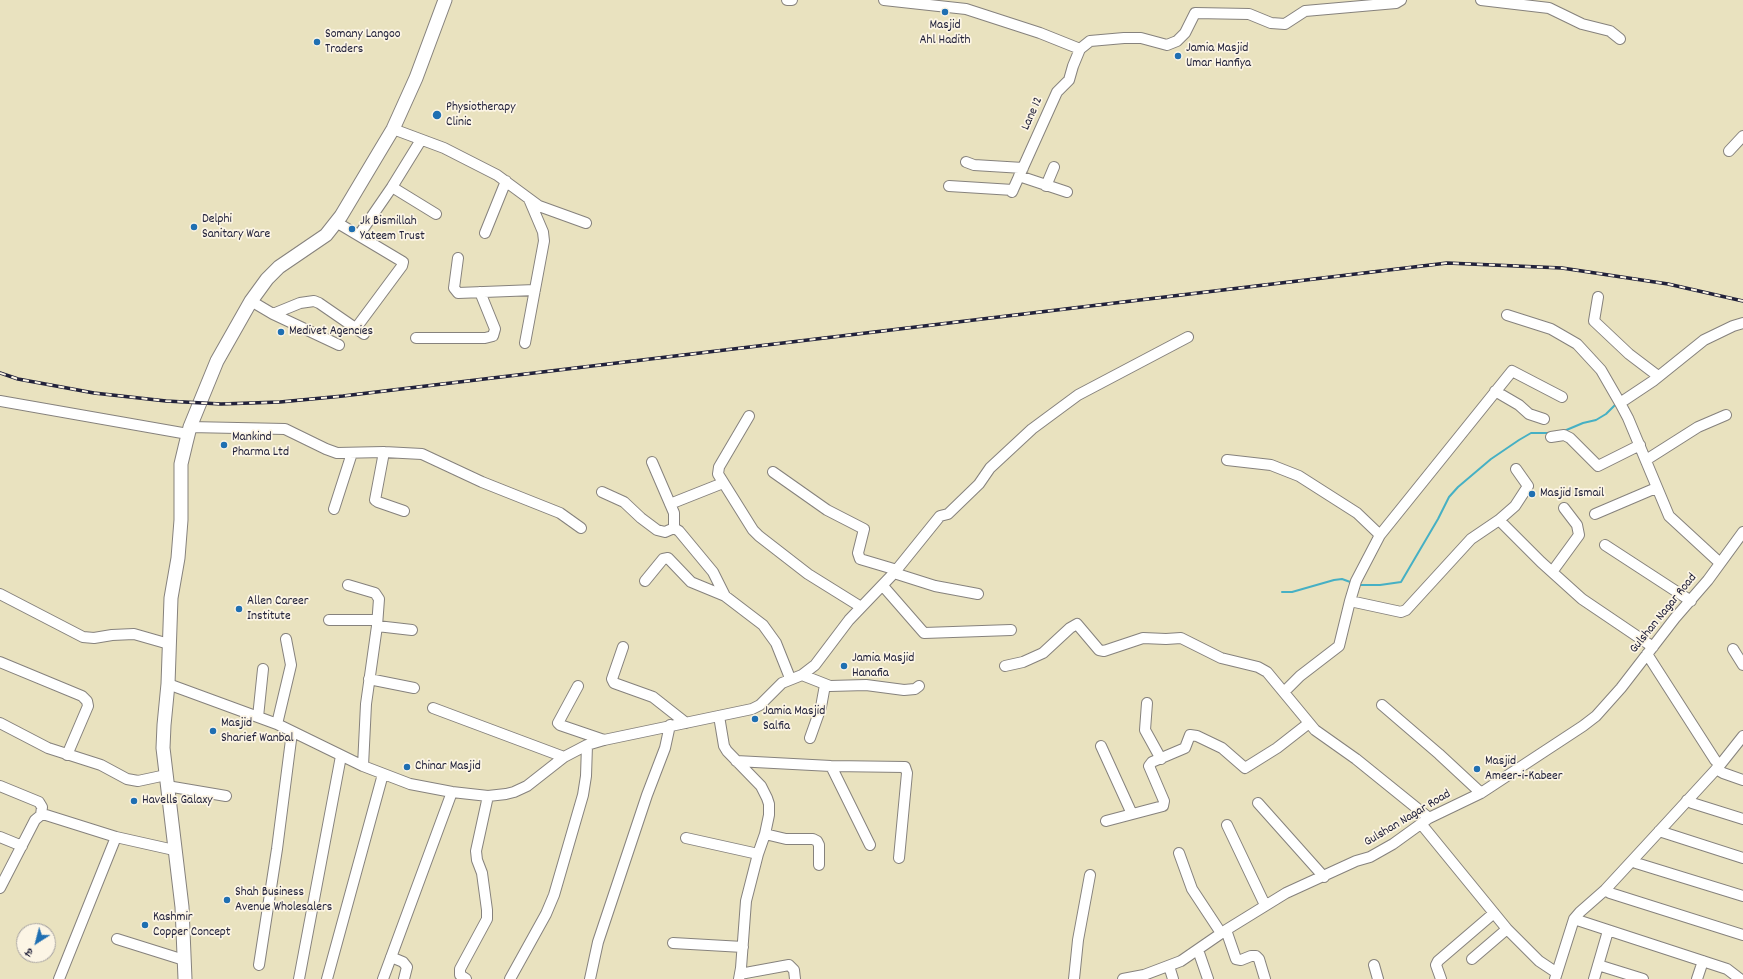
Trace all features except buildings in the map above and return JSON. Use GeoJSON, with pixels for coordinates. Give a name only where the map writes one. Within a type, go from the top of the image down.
{"type":"FeatureCollection","features":[{"type":"Feature","properties":{"kind":"main road"},"geometry":{"type":"LineString","coordinates":[[185,979],[182,907],[174,850],[163,740],[168,684],[171,598],[180,536],[181,464],[189,431],[217,361],[251,301],[267,279],[275,271],[326,235],[336,222],[393,129],[416,78],[445,0]]}},
{"type":"Feature","properties":{"kind":"street"},"geometry":{"type":"LineString","coordinates":[[786,0],[792,0]]}},
{"type":"Feature","properties":{"kind":"street"},"geometry":{"type":"LineString","coordinates":[[884,0],[966,9],[1040,32],[1080,49],[1090,41],[1124,38],[1141,38],[1167,45],[1177,41],[1185,33],[1195,13],[1249,14],[1271,23],[1285,24],[1305,11],[1396,3],[1401,0]]}},
{"type":"Feature","properties":{"kind":"street"},"geometry":{"type":"LineString","coordinates":[[1481,0],[1549,8],[1582,24],[1610,31],[1620,38]]}},
{"type":"Feature","properties":{"kind":"street","name":"Lane 12"},"geometry":{"type":"LineString","coordinates":[[949,186],[1013,191],[1057,92],[1069,80],[1072,66],[1080,49]]}},
{"type":"Feature","properties":{"kind":"street"},"geometry":{"type":"LineString","coordinates":[[393,129],[444,148],[506,181],[539,206],[586,223]]}},
{"type":"Feature","properties":{"kind":"street"},"geometry":{"type":"LineString","coordinates":[[1729,152],[1743,136]]}},
{"type":"Feature","properties":{"kind":"street"},"geometry":{"type":"LineString","coordinates":[[359,235],[392,187],[421,140]]}},
{"type":"Feature","properties":{"kind":"street"},"geometry":{"type":"LineString","coordinates":[[966,162],[974,165],[1021,172],[1046,186],[1067,192]]}},
{"type":"Feature","properties":{"kind":"street"},"geometry":{"type":"LineString","coordinates":[[1046,186],[1054,167]]}},
{"type":"Feature","properties":{"kind":"street"},"geometry":{"type":"LineString","coordinates":[[485,234],[506,181]]}},
{"type":"Feature","properties":{"kind":"street"},"geometry":{"type":"LineString","coordinates":[[392,187],[436,214]]}},
{"type":"Feature","properties":{"kind":"street"},"geometry":{"type":"LineString","coordinates":[[524,343],[544,241],[543,232],[529,199]]}},
{"type":"Feature","properties":{"kind":"street"},"geometry":{"type":"LineString","coordinates":[[273,314],[300,303],[314,301],[320,303],[360,331],[402,266],[403,262],[336,222]]}},
{"type":"Feature","properties":{"kind":"street"},"geometry":{"type":"LineString","coordinates":[[458,258],[455,290],[458,293],[535,290]]}},
{"type":"Feature","properties":{"kind":"street"},"geometry":{"type":"LineString","coordinates":[[416,338],[486,338],[493,336],[495,329],[480,292]]}},
{"type":"Feature","properties":{"kind":"street"},"geometry":{"type":"LineString","coordinates":[[1598,297],[1594,321],[1629,354],[1658,376]]}},
{"type":"Feature","properties":{"kind":"street"},"geometry":{"type":"LineString","coordinates":[[251,301],[273,314],[339,345]]}},
{"type":"Feature","properties":{"kind":"street"},"geometry":{"type":"LineString","coordinates":[[1507,315],[1551,329],[1577,344],[1601,370],[1628,418],[1669,516],[1720,563]]}},
{"type":"Feature","properties":{"kind":"street"},"geometry":{"type":"LineString","coordinates":[[1620,403],[1653,381],[1704,340],[1733,326],[1743,324]]}},
{"type":"Feature","properties":{"kind":"street"},"geometry":{"type":"LineString","coordinates":[[168,684],[258,716],[363,766],[410,784],[452,792],[488,796],[506,794],[522,788],[564,757],[588,745],[670,725],[756,708],[778,686],[790,678],[802,675],[820,660],[842,628],[883,586],[940,516],[948,514],[979,484],[990,468],[1032,430],[1078,395],[1188,337]]}},
{"type":"Feature","properties":{"kind":"street"},"geometry":{"type":"LineString","coordinates":[[1284,692],[1300,676],[1339,646],[1356,581],[1380,535],[1512,371],[1562,397]]}},
{"type":"Feature","properties":{"kind":"street"},"geometry":{"type":"LineString","coordinates":[[1495,391],[1519,405],[1529,414],[1544,418]]}},
{"type":"Feature","properties":{"kind":"street"},"geometry":{"type":"LineString","coordinates":[[0,401],[189,431],[285,429],[337,453],[384,452],[422,454],[482,482],[560,513],[581,528]]}},
{"type":"Feature","properties":{"kind":"street"},"geometry":{"type":"LineString","coordinates":[[1646,460],[1698,427],[1726,415]]}},
{"type":"Feature","properties":{"kind":"street"},"geometry":{"type":"LineString","coordinates":[[749,416],[717,470],[723,483],[753,530],[759,536],[808,574],[861,607]]}},
{"type":"Feature","properties":{"kind":"street"},"geometry":{"type":"LineString","coordinates":[[1551,437],[1564,435],[1570,438],[1598,466],[1640,446]]}},
{"type":"Feature","properties":{"kind":"street"},"geometry":{"type":"LineString","coordinates":[[384,452],[376,500],[404,511]]}},
{"type":"Feature","properties":{"kind":"street"},"geometry":{"type":"LineString","coordinates":[[334,509],[352,453]]}},
{"type":"Feature","properties":{"kind":"street"},"geometry":{"type":"LineString","coordinates":[[1227,460],[1271,465],[1299,476],[1357,513],[1380,535]]}},
{"type":"Feature","properties":{"kind":"street"},"geometry":{"type":"LineString","coordinates":[[652,462],[675,516],[674,528]]}},
{"type":"Feature","properties":{"kind":"street"},"geometry":{"type":"LineString","coordinates":[[1350,601],[1401,612],[1406,610],[1471,539],[1499,520],[1515,506],[1528,486],[1516,469]]}},
{"type":"Feature","properties":{"kind":"street"},"geometry":{"type":"LineString","coordinates":[[773,472],[826,510],[864,529],[858,553],[860,559],[935,586],[978,594]]}},
{"type":"Feature","properties":{"kind":"street"},"geometry":{"type":"LineString","coordinates":[[670,504],[723,483]]}},
{"type":"Feature","properties":{"kind":"street"},"geometry":{"type":"LineString","coordinates":[[1595,514],[1656,488]]}},
{"type":"Feature","properties":{"kind":"street"},"geometry":{"type":"LineString","coordinates":[[602,492],[624,502],[640,518],[657,530],[665,532],[674,528]]}},
{"type":"Feature","properties":{"kind":"street"},"geometry":{"type":"LineString","coordinates":[[1552,572],[1580,535],[1577,525],[1564,508]]}},
{"type":"Feature","properties":{"kind":"street"},"geometry":{"type":"LineString","coordinates":[[1499,520],[1541,562],[1582,599],[1650,650],[1722,773],[1743,780]]}},
{"type":"Feature","properties":{"kind":"street"},"geometry":{"type":"LineString","coordinates":[[674,528],[679,531],[713,572],[725,596]]}},
{"type":"Feature","properties":{"kind":"street","name":"Gulshan Nagar Road"},"geometry":{"type":"LineString","coordinates":[[1123,979],[1145,977],[1181,961],[1224,931],[1286,893],[1324,877],[1356,861],[1370,857],[1425,822],[1481,793],[1596,716],[1621,688],[1675,618],[1708,580],[1743,532]]}},
{"type":"Feature","properties":{"kind":"street"},"geometry":{"type":"LineString","coordinates":[[1605,545],[1691,601]]}},
{"type":"Feature","properties":{"kind":"street"},"geometry":{"type":"LineString","coordinates":[[645,581],[666,557],[670,559],[691,582],[725,596],[763,624],[776,643],[790,678]]}},
{"type":"Feature","properties":{"kind":"street"},"geometry":{"type":"LineString","coordinates":[[348,585],[377,594],[379,599],[366,704],[363,766]]}},
{"type":"Feature","properties":{"kind":"street"},"geometry":{"type":"LineString","coordinates":[[883,586],[924,633],[1012,630]]}},
{"type":"Feature","properties":{"kind":"street"},"geometry":{"type":"LineString","coordinates":[[0,594],[83,637],[94,638],[134,634],[169,644]]}},
{"type":"Feature","properties":{"kind":"street"},"geometry":{"type":"LineString","coordinates":[[329,620],[377,623],[412,630]]}},
{"type":"Feature","properties":{"kind":"street"},"geometry":{"type":"LineString","coordinates":[[1005,666],[1023,662],[1043,653],[1070,628],[1077,624],[1099,650],[1104,651],[1143,638],[1166,640],[1181,638],[1221,658],[1258,667],[1267,672],[1309,723],[1425,822],[1507,929],[1556,976],[1574,919],[1605,890],[1742,739]]}},
{"type":"Feature","properties":{"kind":"street"},"geometry":{"type":"LineString","coordinates":[[277,724],[291,665],[286,639]]}},
{"type":"Feature","properties":{"kind":"street"},"geometry":{"type":"LineString","coordinates":[[623,647],[612,679],[614,683],[653,697],[686,722]]}},
{"type":"Feature","properties":{"kind":"street"},"geometry":{"type":"LineString","coordinates":[[1733,649],[1743,665]]}},
{"type":"Feature","properties":{"kind":"street"},"geometry":{"type":"LineString","coordinates":[[0,662],[82,696],[87,701],[88,706],[67,755]]}},
{"type":"Feature","properties":{"kind":"street"},"geometry":{"type":"LineString","coordinates":[[258,716],[263,669]]}},
{"type":"Feature","properties":{"kind":"street"},"geometry":{"type":"LineString","coordinates":[[802,675],[825,685],[835,686],[866,685],[904,690],[915,689],[919,686]]}},
{"type":"Feature","properties":{"kind":"street"},"geometry":{"type":"LineString","coordinates":[[369,679],[414,688]]}},
{"type":"Feature","properties":{"kind":"street"},"geometry":{"type":"LineString","coordinates":[[810,738],[821,707],[825,685]]}},
{"type":"Feature","properties":{"kind":"street"},"geometry":{"type":"LineString","coordinates":[[578,686],[558,723],[604,740]]}},
{"type":"Feature","properties":{"kind":"street"},"geometry":{"type":"LineString","coordinates":[[1147,703],[1145,730],[1161,759]]}},
{"type":"Feature","properties":{"kind":"street"},"geometry":{"type":"LineString","coordinates":[[1382,705],[1439,754],[1481,793]]}},
{"type":"Feature","properties":{"kind":"street"},"geometry":{"type":"LineString","coordinates":[[434,708],[564,757]]}},
{"type":"Feature","properties":{"kind":"street"},"geometry":{"type":"LineString","coordinates":[[719,716],[724,746],[760,786],[767,798],[769,815],[746,900],[740,977],[789,965],[794,970],[795,979]]}},
{"type":"Feature","properties":{"kind":"street"},"geometry":{"type":"LineString","coordinates":[[0,723],[48,748],[101,765],[133,781],[167,781],[226,796]]}},
{"type":"Feature","properties":{"kind":"street"},"geometry":{"type":"LineString","coordinates":[[1106,821],[1161,807],[1164,804],[1149,766],[1152,762],[1185,748],[1190,735],[1197,736],[1222,748],[1245,768],[1277,748],[1309,723]]}},
{"type":"Feature","properties":{"kind":"street"},"geometry":{"type":"LineString","coordinates":[[590,979],[598,942],[647,795],[665,748],[670,725]]}},
{"type":"Feature","properties":{"kind":"street"},"geometry":{"type":"LineString","coordinates":[[259,965],[278,849],[292,732]]}},
{"type":"Feature","properties":{"kind":"street"},"geometry":{"type":"LineString","coordinates":[[510,979],[546,914],[554,895],[584,795],[588,745]]}},
{"type":"Feature","properties":{"kind":"street"},"geometry":{"type":"LineString","coordinates":[[1101,746],[1132,814]]}},
{"type":"Feature","properties":{"kind":"street"},"geometry":{"type":"LineString","coordinates":[[299,979],[341,756]]}},
{"type":"Feature","properties":{"kind":"street"},"geometry":{"type":"LineString","coordinates":[[736,761],[831,766],[900,766],[907,770],[899,858]]}},
{"type":"Feature","properties":{"kind":"street"},"geometry":{"type":"LineString","coordinates":[[831,766],[870,845]]}},
{"type":"Feature","properties":{"kind":"street"},"geometry":{"type":"LineString","coordinates":[[327,979],[383,774]]}},
{"type":"Feature","properties":{"kind":"street"},"geometry":{"type":"LineString","coordinates":[[0,786],[40,802],[42,807],[41,815]]}},
{"type":"Feature","properties":{"kind":"street"},"geometry":{"type":"LineString","coordinates":[[382,979],[452,792]]}},
{"type":"Feature","properties":{"kind":"street"},"geometry":{"type":"LineString","coordinates":[[466,979],[460,975],[460,969],[485,923],[487,915],[482,872],[477,860],[476,851],[488,796]]}},
{"type":"Feature","properties":{"kind":"street"},"geometry":{"type":"LineString","coordinates":[[1687,800],[1692,803],[1743,819]]}},
{"type":"Feature","properties":{"kind":"street"},"geometry":{"type":"LineString","coordinates":[[1258,803],[1324,877]]}},
{"type":"Feature","properties":{"kind":"street"},"geometry":{"type":"LineString","coordinates":[[0,888],[2,878],[22,846],[35,820],[41,815],[46,815],[116,837],[174,850]]}},
{"type":"Feature","properties":{"kind":"street"},"geometry":{"type":"LineString","coordinates":[[1227,825],[1265,905]]}},
{"type":"Feature","properties":{"kind":"street"},"geometry":{"type":"LineString","coordinates":[[1659,832],[1743,858]]}},
{"type":"Feature","properties":{"kind":"street"},"geometry":{"type":"LineString","coordinates":[[765,834],[786,839],[813,839],[819,845],[819,865]]}},
{"type":"Feature","properties":{"kind":"street"},"geometry":{"type":"LineString","coordinates":[[0,837],[22,846]]}},
{"type":"Feature","properties":{"kind":"street"},"geometry":{"type":"LineString","coordinates":[[59,979],[116,837]]}},
{"type":"Feature","properties":{"kind":"street"},"geometry":{"type":"LineString","coordinates":[[686,838],[758,854]]}},
{"type":"Feature","properties":{"kind":"street"},"geometry":{"type":"LineString","coordinates":[[1179,853],[1192,889],[1224,931],[1236,959],[1241,960],[1251,956],[1256,956],[1260,962],[1265,979]]}},
{"type":"Feature","properties":{"kind":"street"},"geometry":{"type":"LineString","coordinates":[[1633,860],[1636,863],[1743,896]]}},
{"type":"Feature","properties":{"kind":"street"},"geometry":{"type":"LineString","coordinates":[[1074,979],[1078,940],[1090,875]]}},
{"type":"Feature","properties":{"kind":"street"},"geometry":{"type":"LineString","coordinates":[[1605,890],[1610,893],[1743,935]]}},
{"type":"Feature","properties":{"kind":"street"},"geometry":{"type":"LineString","coordinates":[[1441,979],[1436,965],[1438,961],[1494,913]]}},
{"type":"Feature","properties":{"kind":"street"},"geometry":{"type":"LineString","coordinates":[[1574,919],[1727,969],[1740,979]]}},
{"type":"Feature","properties":{"kind":"street"},"geometry":{"type":"LineString","coordinates":[[1472,959],[1507,929]]}},
{"type":"Feature","properties":{"kind":"street"},"geometry":{"type":"LineString","coordinates":[[1594,979],[1608,931]]}},
{"type":"Feature","properties":{"kind":"street"},"geometry":{"type":"LineString","coordinates":[[117,939],[184,960]]}},
{"type":"Feature","properties":{"kind":"street"},"geometry":{"type":"LineString","coordinates":[[673,942],[742,947]]}},
{"type":"Feature","properties":{"kind":"street"},"geometry":{"type":"LineString","coordinates":[[1198,950],[1208,979]]}},
{"type":"Feature","properties":{"kind":"street"},"geometry":{"type":"LineString","coordinates":[[391,957],[403,962],[407,967],[404,979]]}},
{"type":"Feature","properties":{"kind":"street"},"geometry":{"type":"LineString","coordinates":[[1697,979],[1703,961]]}},
{"type":"Feature","properties":{"kind":"street"},"geometry":{"type":"LineString","coordinates":[[1374,965],[1378,979]]}},
{"type":"Feature","properties":{"kind":"street"},"geometry":{"type":"LineString","coordinates":[[1598,965],[1643,979]]}},
{"type":"Feature","properties":{"kind":"street"},"geometry":{"type":"LineString","coordinates":[[1169,966],[1173,979]]}},
{"type":"Feature","properties":{"kind":"waterway"},"geometry":{"type":"LineString","coordinates":[[1564,431],[1583,423],[1596,420],[1606,414],[1617,403]]}},
{"type":"Feature","properties":{"kind":"waterway"},"geometry":{"type":"LineString","coordinates":[[1359,585],[1380,585],[1401,582],[1438,519],[1449,497],[1458,487],[1491,459],[1519,440],[1531,433],[1550,433]]}},
{"type":"Feature","properties":{"kind":"waterway"},"geometry":{"type":"LineString","coordinates":[[1282,592],[1292,592],[1334,580],[1342,579],[1353,583]]}},
{"type":"Feature","properties":{"kind":"railway"},"geometry":{"type":"LineString","coordinates":[[0,373],[18,379],[94,393],[166,401],[221,404],[280,402],[343,396],[1447,263],[1562,268],[1668,284],[1743,301]]}},
{"type":"Feature","properties":{"kind":"place","name":"Masjid Ahl Hadith"},"geometry":{"type":"Point","coordinates":[945,12]}},
{"type":"Feature","properties":{"kind":"place","name":"Somany Langoo Traders"},"geometry":{"type":"Point","coordinates":[317,42]}},
{"type":"Feature","properties":{"kind":"place","name":"Jamia Masjid Umar Hanfiya"},"geometry":{"type":"Point","coordinates":[1178,56]}},
{"type":"Feature","properties":{"kind":"place","name":"Physiotherapy Clinic"},"geometry":{"type":"Point","coordinates":[437,115]}},
{"type":"Feature","properties":{"kind":"place","name":"Delphi Sanitary Ware"},"geometry":{"type":"Point","coordinates":[194,227]}},
{"type":"Feature","properties":{"kind":"place","name":"Jk Bismillah Yateem Trust"},"geometry":{"type":"Point","coordinates":[352,229]}},
{"type":"Feature","properties":{"kind":"place","name":"Medivet Agencies"},"geometry":{"type":"Point","coordinates":[281,332]}},
{"type":"Feature","properties":{"kind":"place","name":"Mankind Pharma Ltd"},"geometry":{"type":"Point","coordinates":[224,445]}},
{"type":"Feature","properties":{"kind":"place","name":"Masjid Ismail"},"geometry":{"type":"Point","coordinates":[1532,494]}},
{"type":"Feature","properties":{"kind":"place","name":"Allen Career Institute"},"geometry":{"type":"Point","coordinates":[239,609]}},
{"type":"Feature","properties":{"kind":"place","name":"Jamia Masjid Hanafia"},"geometry":{"type":"Point","coordinates":[844,666]}},
{"type":"Feature","properties":{"kind":"place","name":"Jamia Masjid Salfia"},"geometry":{"type":"Point","coordinates":[755,719]}},
{"type":"Feature","properties":{"kind":"place","name":"Masjid Sharief Wanbal"},"geometry":{"type":"Point","coordinates":[213,731]}},
{"type":"Feature","properties":{"kind":"place","name":"Chinar Masjid"},"geometry":{"type":"Point","coordinates":[407,767]}},
{"type":"Feature","properties":{"kind":"place","name":"Masjid Ameer-i-Kabeer"},"geometry":{"type":"Point","coordinates":[1477,769]}},
{"type":"Feature","properties":{"kind":"place","name":"Havells Galaxy"},"geometry":{"type":"Point","coordinates":[134,801]}},
{"type":"Feature","properties":{"kind":"place","name":"Shah Business Avenue Wholesalers"},"geometry":{"type":"Point","coordinates":[227,900]}},
{"type":"Feature","properties":{"kind":"place","name":"Kashmir Copper Concept"},"geometry":{"type":"Point","coordinates":[145,925]}}]}
